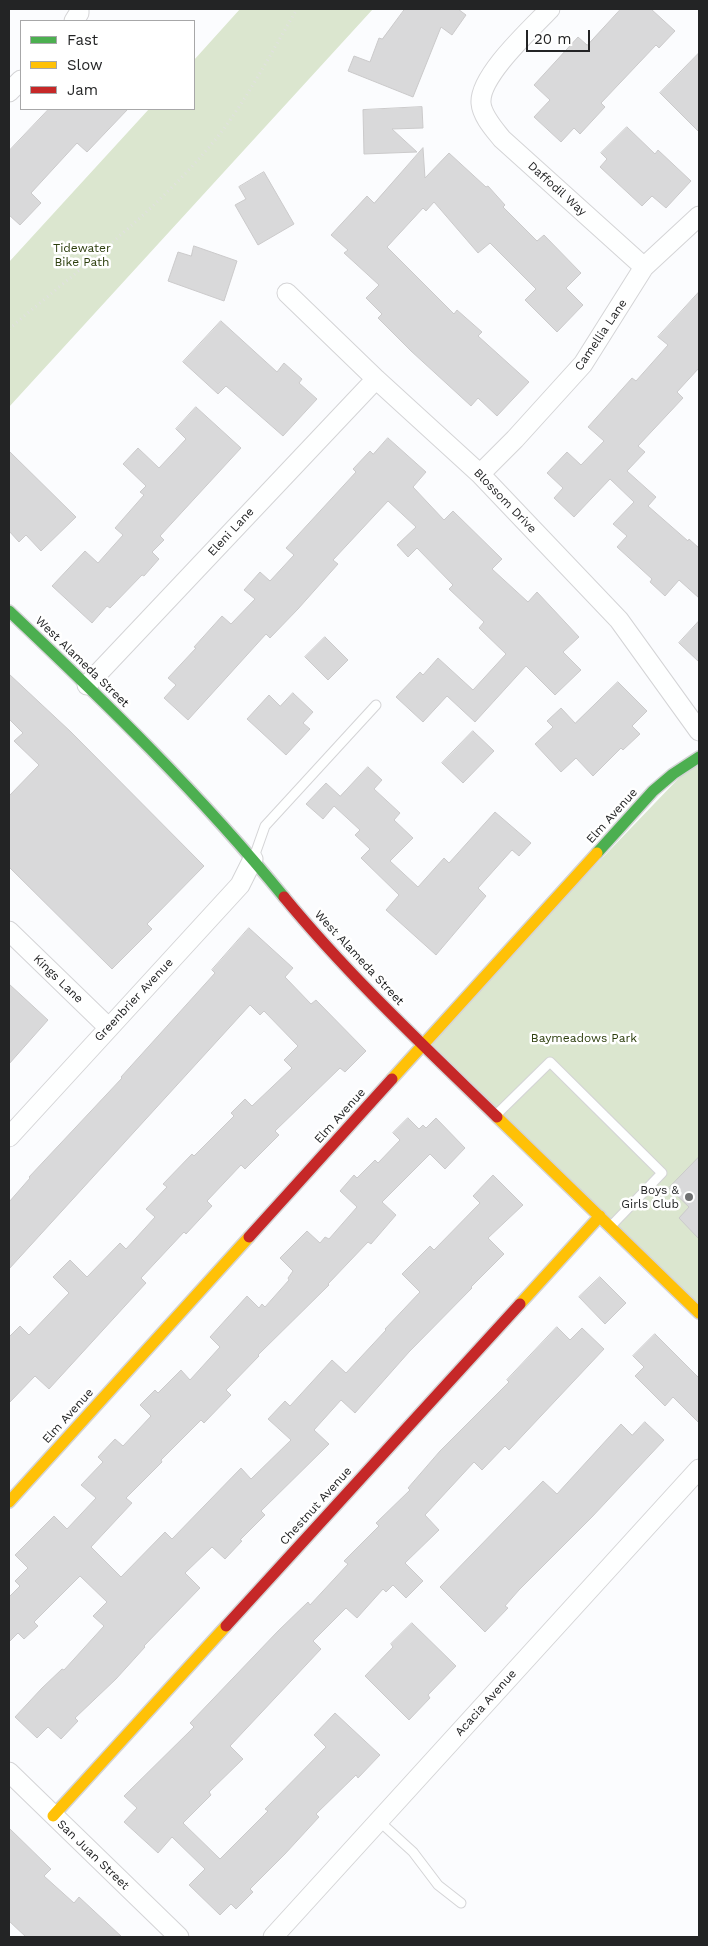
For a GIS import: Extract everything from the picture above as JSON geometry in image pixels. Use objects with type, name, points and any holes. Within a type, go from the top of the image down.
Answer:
[{"type":"street","name":"Daffodil Way","points":[[550,9],[494,70],[482,91],[481,104],[484,115],[502,139],[644,267]]},
{"type":"street","points":[[9,92],[20,81]]},
{"type":"street","name":"Camellia Lane","points":[[480,474],[515,440],[583,364],[644,267],[699,216]]},
{"type":"street","name":"Blossom Drive","points":[[287,293],[376,379],[480,474],[619,620],[699,731]]},
{"type":"street","name":"Eleni Lane","points":[[87,685],[376,379]]},
{"type":"street","name":"West Alameda Street","points":[[9,611],[87,685],[177,776],[253,859],[317,936],[423,1045],[699,1313]]},
{"type":"street","name":"Elm Avenue","points":[[9,1502],[653,790],[699,757]]},
{"type":"street","name":"Greenbrier Avenue","points":[[9,1137],[240,885],[253,859]]},
{"type":"street","name":"Kings Lane","points":[[9,931],[108,1027]]},
{"type":"street","name":"Chestnut Avenue","points":[[53,1816],[600,1216]]},
{"type":"street","name":"Acacia Avenue","points":[[273,1937],[699,1469]]},
{"type":"street","name":"San Juan Street","points":[[9,1772],[178,1937]]},
{"type":"lane","points":[[253,859],[265,826],[376,705]]},
{"type":"lane","points":[[496,1115],[550,1062],[662,1173],[611,1226]]},
{"type":"lane","points":[[378,1821],[413,1852],[438,1885],[461,1903]]},
{"type":"path","points":[[9,329],[142,216],[179,180],[215,140],[239,107],[297,9]]},
{"type":"green space","name":"Tidewater Bike Path","points":[[240,9],[373,9],[9,407],[9,262],[148,110],[195,110],[195,59]]},
{"type":"green space","name":"Baymeadows Park","points":[[699,757],[699,1313],[423,1045]]},
{"type":"building","points":[[405,9],[458,9],[466,15],[452,35],[441,27],[413,97],[348,71],[354,56],[370,62],[379,38],[382,39]]},
{"type":"building","points":[[621,9],[651,9],[675,31],[659,48],[656,45],[601,103],[605,107],[580,134],[574,128],[561,142],[534,117],[550,100],[534,85],[578,37],[587,45]]},
{"type":"building","points":[[699,53],[699,132],[660,93]]},
{"type":"building","points":[[422,107],[423,128],[392,129],[417,152],[364,154],[363,110]]},
{"type":"building","points":[[48,110],[127,110],[87,152],[77,143],[31,193],[41,203],[20,225],[9,215],[9,151]]},
{"type":"building","points":[[627,127],[655,154],[658,150],[691,181],[666,208],[652,196],[642,206],[600,167],[607,159],[601,153]]},
{"type":"building","points":[[423,148],[425,178],[449,153],[486,187],[488,186],[505,205],[503,207],[537,241],[544,235],[581,273],[566,288],[583,305],[557,332],[525,300],[536,289],[490,243],[478,253],[434,202],[426,211],[423,208],[387,247],[454,314],[457,310],[482,332],[478,336],[529,382],[497,416],[478,398],[471,406],[378,318],[382,314],[366,298],[379,285],[344,253],[348,250],[331,235],[367,196],[374,203]]},
{"type":"building","points":[[264,172],[294,224],[258,245],[235,205],[246,199],[239,187]]},
{"type":"building","points":[[194,246],[237,261],[224,301],[168,281],[178,252],[191,256]]},
{"type":"building","points":[[699,292],[699,368],[677,392],[683,398],[638,446],[645,452],[627,471],[656,497],[648,506],[688,541],[689,539],[699,548],[699,598],[679,580],[665,596],[650,582],[652,579],[617,547],[627,536],[613,524],[634,502],[610,479],[574,517],[554,498],[563,488],[547,473],[567,452],[581,465],[604,441],[588,427],[632,378],[636,381],[668,345],[658,337]]},
{"type":"building","points":[[221,321],[277,372],[284,363],[302,379],[299,383],[317,399],[283,436],[226,386],[218,394],[183,362]]},
{"type":"building","points":[[196,407],[241,448],[160,536],[164,540],[152,552],[159,559],[110,608],[107,606],[92,623],[52,586],[85,551],[98,563],[123,535],[115,528],[144,495],[140,492],[146,486],[123,464],[138,448],[159,468],[186,439],[176,429]]},
{"type":"building","points":[[388,438],[426,472],[413,487],[444,520],[453,511],[502,559],[492,569],[528,602],[537,592],[579,637],[563,652],[581,670],[555,695],[526,666],[475,722],[447,696],[423,722],[396,697],[420,672],[423,675],[438,658],[473,690],[506,654],[479,628],[484,622],[449,589],[453,585],[417,548],[408,557],[397,545],[416,527],[388,501],[333,560],[338,564],[298,609],[270,638],[266,634],[188,720],[164,698],[176,685],[168,678],[222,616],[231,624],[255,599],[244,590],[260,572],[270,581],[294,555],[286,548],[356,472],[353,469],[370,451],[373,454]]},
{"type":"building","points":[[9,451],[76,517],[41,551],[26,535],[19,542],[9,531]]},
{"type":"building","points":[[699,621],[699,662],[679,643]]},
{"type":"building","points":[[325,637],[348,660],[328,680],[305,657]]},
{"type":"building","points":[[9,674],[71,732],[204,866],[147,924],[152,929],[112,969],[9,867],[9,796],[39,765],[14,741],[23,733],[9,719]]},
{"type":"building","points":[[618,682],[647,711],[632,726],[640,734],[623,750],[621,748],[593,776],[576,758],[561,772],[535,744],[553,727],[547,721],[561,708],[575,723]]},
{"type":"building","points":[[293,693],[313,712],[303,723],[310,729],[286,755],[247,719],[269,695],[280,706]]},
{"type":"building","points":[[473,731],[494,751],[463,783],[442,763]]},
{"type":"building","points":[[368,767],[382,780],[374,789],[400,813],[394,820],[413,838],[390,861],[418,887],[444,858],[449,863],[495,812],[531,843],[519,856],[512,850],[478,888],[486,896],[436,955],[386,910],[399,895],[361,858],[370,849],[355,835],[360,830],[334,806],[323,819],[306,804],[326,783],[340,796]]},
{"type":"building","points":[[249,928],[293,968],[285,977],[311,1004],[316,1000],[366,1051],[345,1072],[340,1068],[275,1131],[279,1135],[245,1169],[241,1165],[207,1201],[212,1206],[186,1234],[184,1232],[141,1278],[146,1283],[49,1389],[35,1376],[9,1403],[9,1337],[20,1326],[29,1335],[69,1293],[53,1277],[70,1260],[87,1277],[120,1243],[126,1249],[155,1217],[146,1209],[167,1187],[163,1184],[192,1154],[194,1156],[234,1116],[231,1113],[245,1099],[252,1106],[292,1068],[284,1060],[298,1046],[264,1011],[260,1015],[250,1005],[9,1269],[9,1202],[29,1177],[122,1078],[215,973],[212,970]]},
{"type":"building","points":[[9,984],[48,1020],[9,1064]]},
{"type":"building","points":[[408,1118],[419,1129],[423,1125],[426,1128],[436,1118],[465,1148],[445,1169],[430,1154],[382,1202],[396,1215],[371,1244],[368,1242],[329,1285],[258,1355],[226,1390],[231,1395],[204,1423],[201,1420],[126,1498],[132,1503],[91,1547],[121,1577],[165,1532],[172,1539],[241,1468],[251,1479],[291,1440],[268,1419],[285,1401],[290,1406],[332,1360],[346,1373],[386,1330],[420,1292],[402,1274],[430,1246],[434,1250],[480,1203],[473,1196],[493,1175],[523,1205],[488,1238],[504,1254],[409,1352],[355,1413],[341,1400],[314,1430],[329,1444],[261,1511],[265,1515],[240,1540],[242,1541],[225,1559],[212,1547],[185,1573],[200,1588],[144,1646],[116,1679],[75,1718],[78,1721],[61,1739],[48,1727],[37,1738],[15,1717],[42,1688],[62,1669],[64,1670],[104,1626],[93,1616],[107,1602],[80,1576],[34,1622],[38,1626],[24,1639],[18,1633],[9,1642],[9,1597],[20,1586],[15,1581],[28,1568],[15,1555],[54,1516],[67,1529],[96,1498],[81,1485],[103,1462],[98,1457],[115,1439],[123,1446],[151,1416],[140,1405],[155,1390],[158,1393],[181,1370],[190,1380],[220,1347],[210,1337],[247,1296],[259,1308],[262,1304],[265,1307],[289,1280],[288,1278],[293,1271],[280,1258],[307,1231],[320,1243],[325,1237],[329,1239],[357,1207],[340,1191],[354,1175],[357,1178],[375,1160],[378,1163],[400,1140],[393,1133]]},
{"type":"building","name":"Boys & Girls Club","points":[[699,1157],[699,1239],[679,1218],[689,1207],[669,1188]]},
{"type":"building","points":[[600,1277],[626,1303],[605,1324],[579,1297]]},
{"type":"building","points":[[557,1327],[570,1340],[582,1328],[604,1349],[509,1450],[505,1446],[482,1470],[474,1462],[425,1515],[439,1530],[405,1563],[423,1581],[406,1598],[393,1585],[386,1592],[383,1589],[357,1618],[346,1608],[313,1641],[321,1649],[230,1746],[243,1759],[209,1792],[211,1795],[183,1823],[220,1859],[268,1811],[265,1809],[326,1747],[314,1735],[335,1713],[380,1755],[358,1778],[356,1775],[316,1814],[319,1817],[250,1889],[253,1892],[236,1909],[231,1904],[220,1915],[189,1885],[205,1869],[172,1837],[158,1853],[124,1822],[137,1808],[124,1796],[194,1727],[190,1723],[278,1631],[308,1602],[310,1605],[348,1564],[344,1561],[379,1526],[376,1523],[410,1490],[408,1488],[440,1451],[509,1382],[507,1380]]},
{"type":"building","points":[[655,1334],[699,1378],[699,1423],[673,1397],[665,1406],[635,1376],[644,1367],[633,1356]]},
{"type":"building","points":[[645,1422],[664,1440],[592,1517],[519,1590],[505,1606],[508,1608],[485,1632],[440,1587],[543,1481],[557,1494],[621,1424],[632,1435]]},
{"type":"building","points":[[412,1623],[456,1666],[428,1695],[430,1698],[409,1720],[365,1676],[393,1647],[391,1644]]},
{"type":"building","points":[[9,1828],[51,1869],[44,1876],[74,1903],[79,1897],[122,1937],[26,1937],[9,1921]]},
{"type":"traffic: fast","points":[[9,611],[116,714],[185,785],[284,897]]},
{"type":"traffic: fast","points":[[597,853],[653,791],[673,774],[699,757]]},
{"type":"traffic: slow","points":[[392,1079],[597,853]]},
{"type":"traffic: slow","points":[[497,1117],[699,1313]]},
{"type":"traffic: slow","points":[[520,1304],[600,1216]]},
{"type":"traffic: slow","points":[[9,1502],[249,1237]]},
{"type":"traffic: slow","points":[[53,1816],[226,1626]]},
{"type":"traffic: jam","points":[[284,897],[361,983],[497,1117]]},
{"type":"traffic: jam","points":[[249,1237],[392,1079]]},
{"type":"traffic: jam","points":[[226,1626],[520,1304]]},
{"type":"place","name":"Boys & Girls Club","points":[[689,1197]]}]
